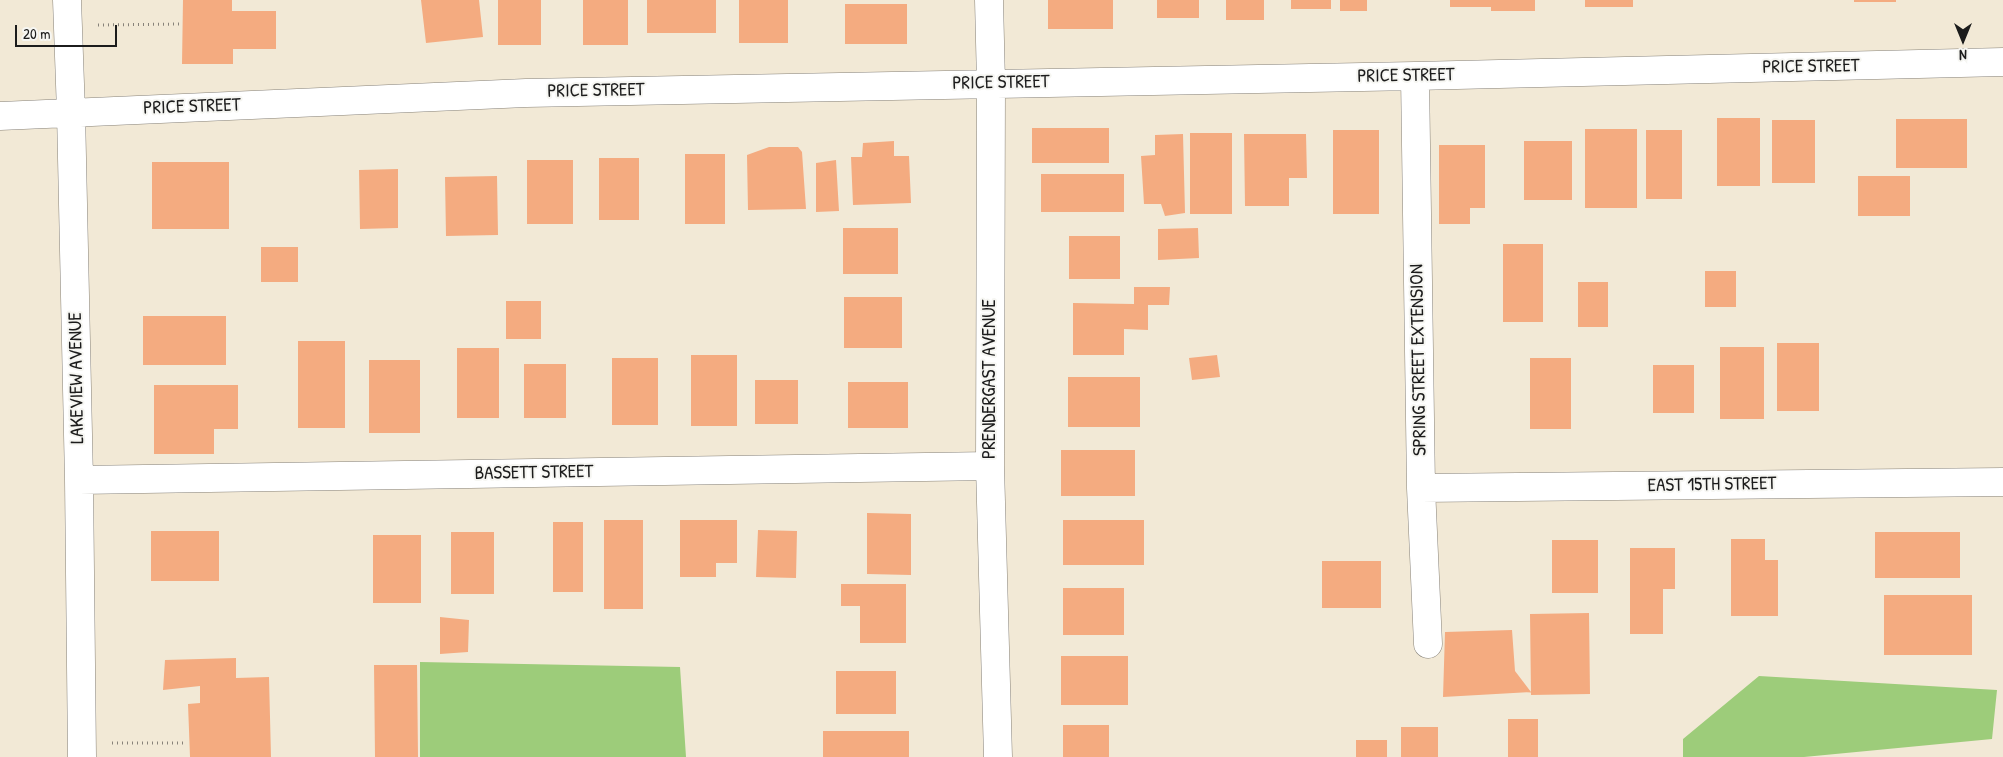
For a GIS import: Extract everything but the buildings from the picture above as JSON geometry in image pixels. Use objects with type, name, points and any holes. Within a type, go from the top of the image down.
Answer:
[{"type":"street","name":"PRENDERGAST AVENUE","points":[[989,0],[991,83],[990,466],[998,757]]},
{"type":"street","name":"LAKEVIEW AVENUE","points":[[67,13],[79,480],[82,750]]},
{"type":"street","name":"PRICE STREET","points":[[0,116],[526,93],[1415,76],[2003,62]]},
{"type":"street","name":"SPRING STREET EXTENSION","points":[[1415,76],[1420,488],[1428,644]]},
{"type":"street","name":"BASSETT STREET","points":[[79,480],[990,466]]},
{"type":"street","name":"EAST 15TH STREET","points":[[1420,488],[2003,482]]},
{"type":"path","points":[[67,13],[183,24]]},
{"type":"path","points":[[82,750],[186,742]]},
{"type":"green space","points":[[420,662],[680,667],[686,757],[420,757]]},
{"type":"green space","points":[[1759,676],[1997,690],[1992,739],[1804,757],[1683,757],[1683,739]]}]
